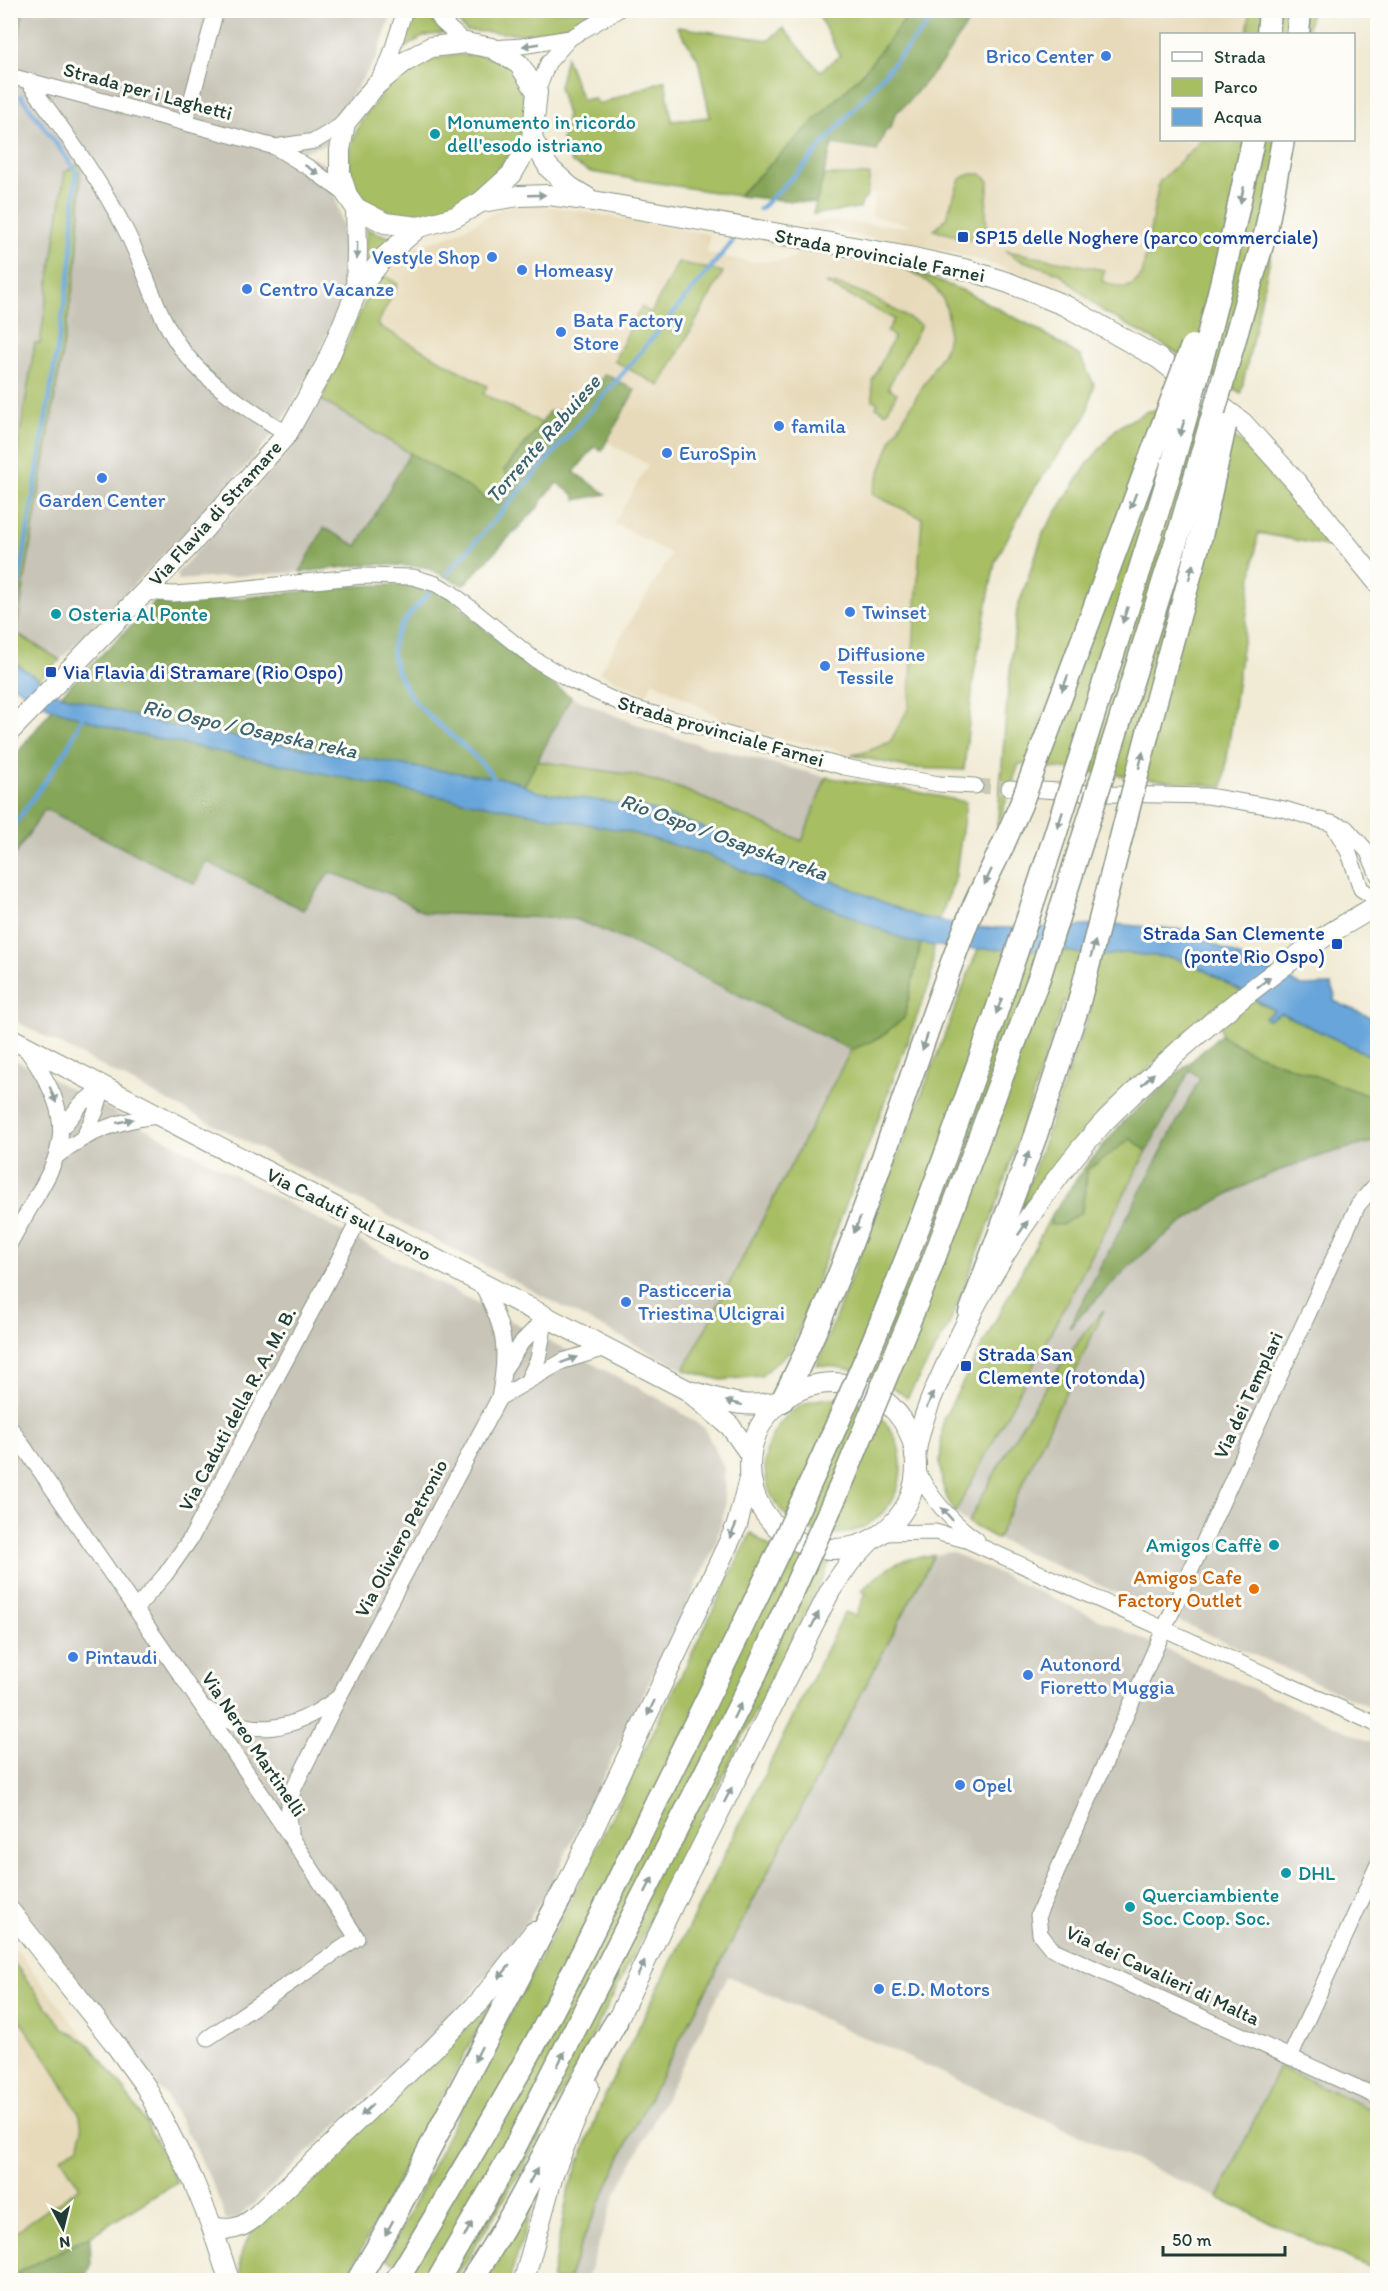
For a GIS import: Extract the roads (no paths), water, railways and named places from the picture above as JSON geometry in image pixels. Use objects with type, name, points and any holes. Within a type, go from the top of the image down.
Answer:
[{"type":"highway","points":[[1268,33],[1270,10]]},
{"type":"highway","points":[[1298,33],[1300,10]]},
{"type":"highway","points":[[401,2274],[486,2133],[564,1988],[804,1498],[894,1289],[949,1148],[1010,976],[1152,530],[1206,346],[1253,141]]},
{"type":"highway","points":[[970,1313],[1036,1135],[1078,1006],[1156,700],[1202,532],[1283,141]]},
{"type":"highway","points":[[438,2280],[512,2153],[756,1673],[845,1476],[923,1288],[1040,975],[1181,526],[1266,231]]},
{"type":"highway","points":[[782,1401],[822,1315],[888,1149],[965,926],[1025,793],[1229,250]]},
{"type":"highway","points":[[358,2280],[402,2202],[564,1891]]},
{"type":"highway","points":[[471,2280],[539,2164],[590,2064],[616,2022]]},
{"type":"main road","name":"Via Flavia di Stramare","points":[[351,201],[385,224],[419,227],[455,217],[481,202],[512,174],[532,139],[537,92],[519,63],[492,48],[466,44],[431,47],[403,63],[376,85],[345,123],[340,150],[340,173],[351,201],[357,248],[356,293]]},
{"type":"main road","name":"Strada provinciale Farnei","points":[[532,139],[549,168],[570,187],[593,201]]},
{"type":"main road","name":"Strada provinciale Farnei","points":[[481,202],[519,196],[549,195],[909,257],[968,270],[1009,283],[1066,306],[1158,358],[1243,423],[1296,482],[1377,583]]},
{"type":"main road","name":"Via Flavia di Stramare","points":[[10,731],[191,544],[287,434],[326,364],[356,293],[384,257],[419,227]]},
{"type":"main road","points":[[524,2280],[554,2171],[616,2022],[830,1591],[850,1562],[890,1526],[906,1505],[914,1483],[919,1433],[926,1410],[970,1313],[1012,1244],[1042,1200],[1102,1124],[1176,1053],[1309,947],[1377,905]]},
{"type":"main road","name":"Via Caduti sul Lavoro","points":[[17,1042],[687,1390],[743,1405],[762,1405],[782,1401]]},
{"type":"main road","points":[[876,1537],[848,1548],[821,1549],[803,1544],[788,1536],[769,1521],[756,1500],[750,1475],[750,1454],[759,1428],[782,1401],[815,1384],[845,1384],[871,1392],[891,1407],[903,1420],[913,1443],[915,1461]]},
{"type":"main road","name":"Via Caduti sul Lavoro","points":[[687,1390],[730,1426],[750,1454]]},
{"type":"main road","points":[[212,2227],[228,2230],[243,2226],[254,2218],[432,2050],[481,2000],[507,1969],[564,1891],[737,1525],[750,1475]]},
{"type":"main road","points":[[10,1911],[112,2040],[146,2087],[193,2180],[212,2227],[229,2280]]},
{"type":"street","points":[[185,123],[216,10]]},
{"type":"street","points":[[376,85],[389,60],[405,10]]},
{"type":"street","points":[[434,10],[442,22],[466,44]]},
{"type":"street","name":"Via Flavia di Stramare","points":[[537,92],[548,63],[570,38],[618,10]]},
{"type":"street","name":"Via Flavia di Stramare","points":[[492,48],[530,45],[570,38]]},
{"type":"street","name":"Strada per i Laghetti","points":[[10,76],[275,147],[311,169],[351,201]]},
{"type":"street","points":[[28,81],[88,165],[115,209],[168,327],[186,355],[216,385],[287,434]]},
{"type":"street","name":"Strada per i Laghetti","points":[[275,147],[315,141],[345,123]]},
{"type":"street","name":"Strada provinciale Farnei","points":[[143,592],[172,594],[213,592],[362,576],[413,577],[436,584],[452,593],[534,659],[570,680],[629,706],[844,767],[939,784],[975,786]]},
{"type":"street","points":[[1010,788],[1108,794],[1208,796],[1273,807],[1346,828],[1368,852],[1377,871],[1357,880]]},
{"type":"street","points":[[1332,823],[1349,853],[1361,889],[1377,900]]},
{"type":"street","points":[[10,1243],[57,1156],[62,1128],[51,1089],[17,1042]]},
{"type":"street","points":[[62,1128],[81,1104],[103,1087]]},
{"type":"street","points":[[84,1137],[103,1087]]},
{"type":"street","points":[[57,1156],[84,1137],[120,1122],[160,1116]]},
{"type":"street","name":"Via dei Templari","points":[[1164,1629],[1358,1205],[1377,1182]]},
{"type":"street","name":"Via Caduti della R. A. M. B.","points":[[136,1608],[165,1575],[192,1538],[359,1220]]},
{"type":"street","name":"Via Oliviero Petronio","points":[[290,1835],[289,1802],[339,1697],[499,1398],[505,1370],[504,1342],[498,1315],[481,1283]]},
{"type":"street","points":[[528,1380],[538,1359],[545,1332],[546,1317]]},
{"type":"street","name":"Via Oliviero Petronio","points":[[505,1370],[522,1342],[546,1317]]},
{"type":"street","points":[[499,1398],[563,1361],[606,1348]]},
{"type":"street","name":"Via Nereo Martinelli","points":[[10,1427],[136,1608],[357,1938],[208,2038]]},
{"type":"street","points":[[915,1461],[924,1486],[949,1517],[992,1551]]},
{"type":"street","points":[[876,1537],[935,1532],[992,1551],[1377,1725]]},
{"type":"street","name":"Via dei Cavalieri di Malta","points":[[1164,1629],[1038,1915],[1040,1934],[1052,1949],[1377,2097]]},
{"type":"street","name":"Via Oliviero Petronio","points":[[201,1705],[222,1719],[244,1727],[270,1728],[300,1722],[320,1712],[339,1697]]},
{"type":"street","points":[[1290,2057],[1377,1864]]},
{"type":"water","name":"Rio Ospo / Osapska reka","points":[[10,660],[61,695],[162,724],[420,768],[512,780],[538,792],[643,807],[716,832],[916,916],[965,926],[988,928],[1114,924],[1184,930],[1302,986],[1331,985],[1335,993],[1334,1001],[1377,1020],[1377,1059],[1281,1013],[1267,1020],[1265,1018],[1274,1010],[1201,968],[1174,958],[1125,953],[1095,957],[1063,950],[978,949],[934,946],[908,941],[705,854],[626,831],[404,790],[125,732],[48,707],[11,684]]},
{"type":"waterway","name":"Torrente Rabuiese","points":[[760,209],[806,164],[940,10]]},
{"type":"waterway","points":[[11,634],[71,263],[76,171],[21,96]]},
{"type":"waterway","name":"Torrente Rabuiese","points":[[447,574],[625,371],[732,242]]},
{"type":"waterway","name":"Torrente Rabuiese","points":[[428,594],[398,630],[393,644],[396,668],[413,699],[432,719],[464,746],[495,781]]},
{"type":"waterway","points":[[10,831],[64,754],[84,714]]},
{"type":"tunnel","points":[[975,786],[1009,788]]},
{"type":"place","name":"Brico Center","points":[[1106,56]]},
{"type":"place","name":"Monumento in ricordo dell'esodo istriano","points":[[435,134]]},
{"type":"place","name":"SP15 delle Noghere (parco commerciale)","points":[[963,237]]},
{"type":"place","name":"Vestyle Shop","points":[[492,257]]},
{"type":"place","name":"Homeasy","points":[[522,270]]},
{"type":"place","name":"Centro Vacanze","points":[[247,289]]},
{"type":"place","name":"Bata Factory Store","points":[[561,332]]},
{"type":"place","name":"famila","points":[[779,426]]},
{"type":"place","name":"EuroSpin","points":[[667,453]]},
{"type":"place","name":"Garden Center","points":[[102,478]]},
{"type":"place","name":"Twinset","points":[[850,612]]},
{"type":"place","name":"Osteria Al Ponte","points":[[56,614]]},
{"type":"place","name":"Diffusione Tessile","points":[[825,666]]},
{"type":"place","name":"Via Flavia di Stramare (Rio Ospo)","points":[[51,672]]},
{"type":"place","name":"Strada San Clemente (ponte Rio Ospo)","points":[[1337,944]]},
{"type":"place","name":"Pasticceria Triestina Ulcigrai","points":[[626,1302]]},
{"type":"place","name":"Strada San Clemente (rotonda)","points":[[966,1366]]},
{"type":"place","name":"Amigos Caffè","points":[[1274,1545]]},
{"type":"place","name":"Amigos Cafe Factory Outlet","points":[[1254,1589]]},
{"type":"place","name":"Pintaudi","points":[[73,1657]]},
{"type":"place","name":"Autonord Fioretto Muggia","points":[[1028,1675]]},
{"type":"place","name":"Opel","points":[[960,1785]]},
{"type":"place","name":"DHL","points":[[1286,1873]]},
{"type":"place","name":"Querciambiente Soc. Coop. Soc.","points":[[1130,1907]]},
{"type":"place","name":"E.D. Motors","points":[[879,1989]]}]
